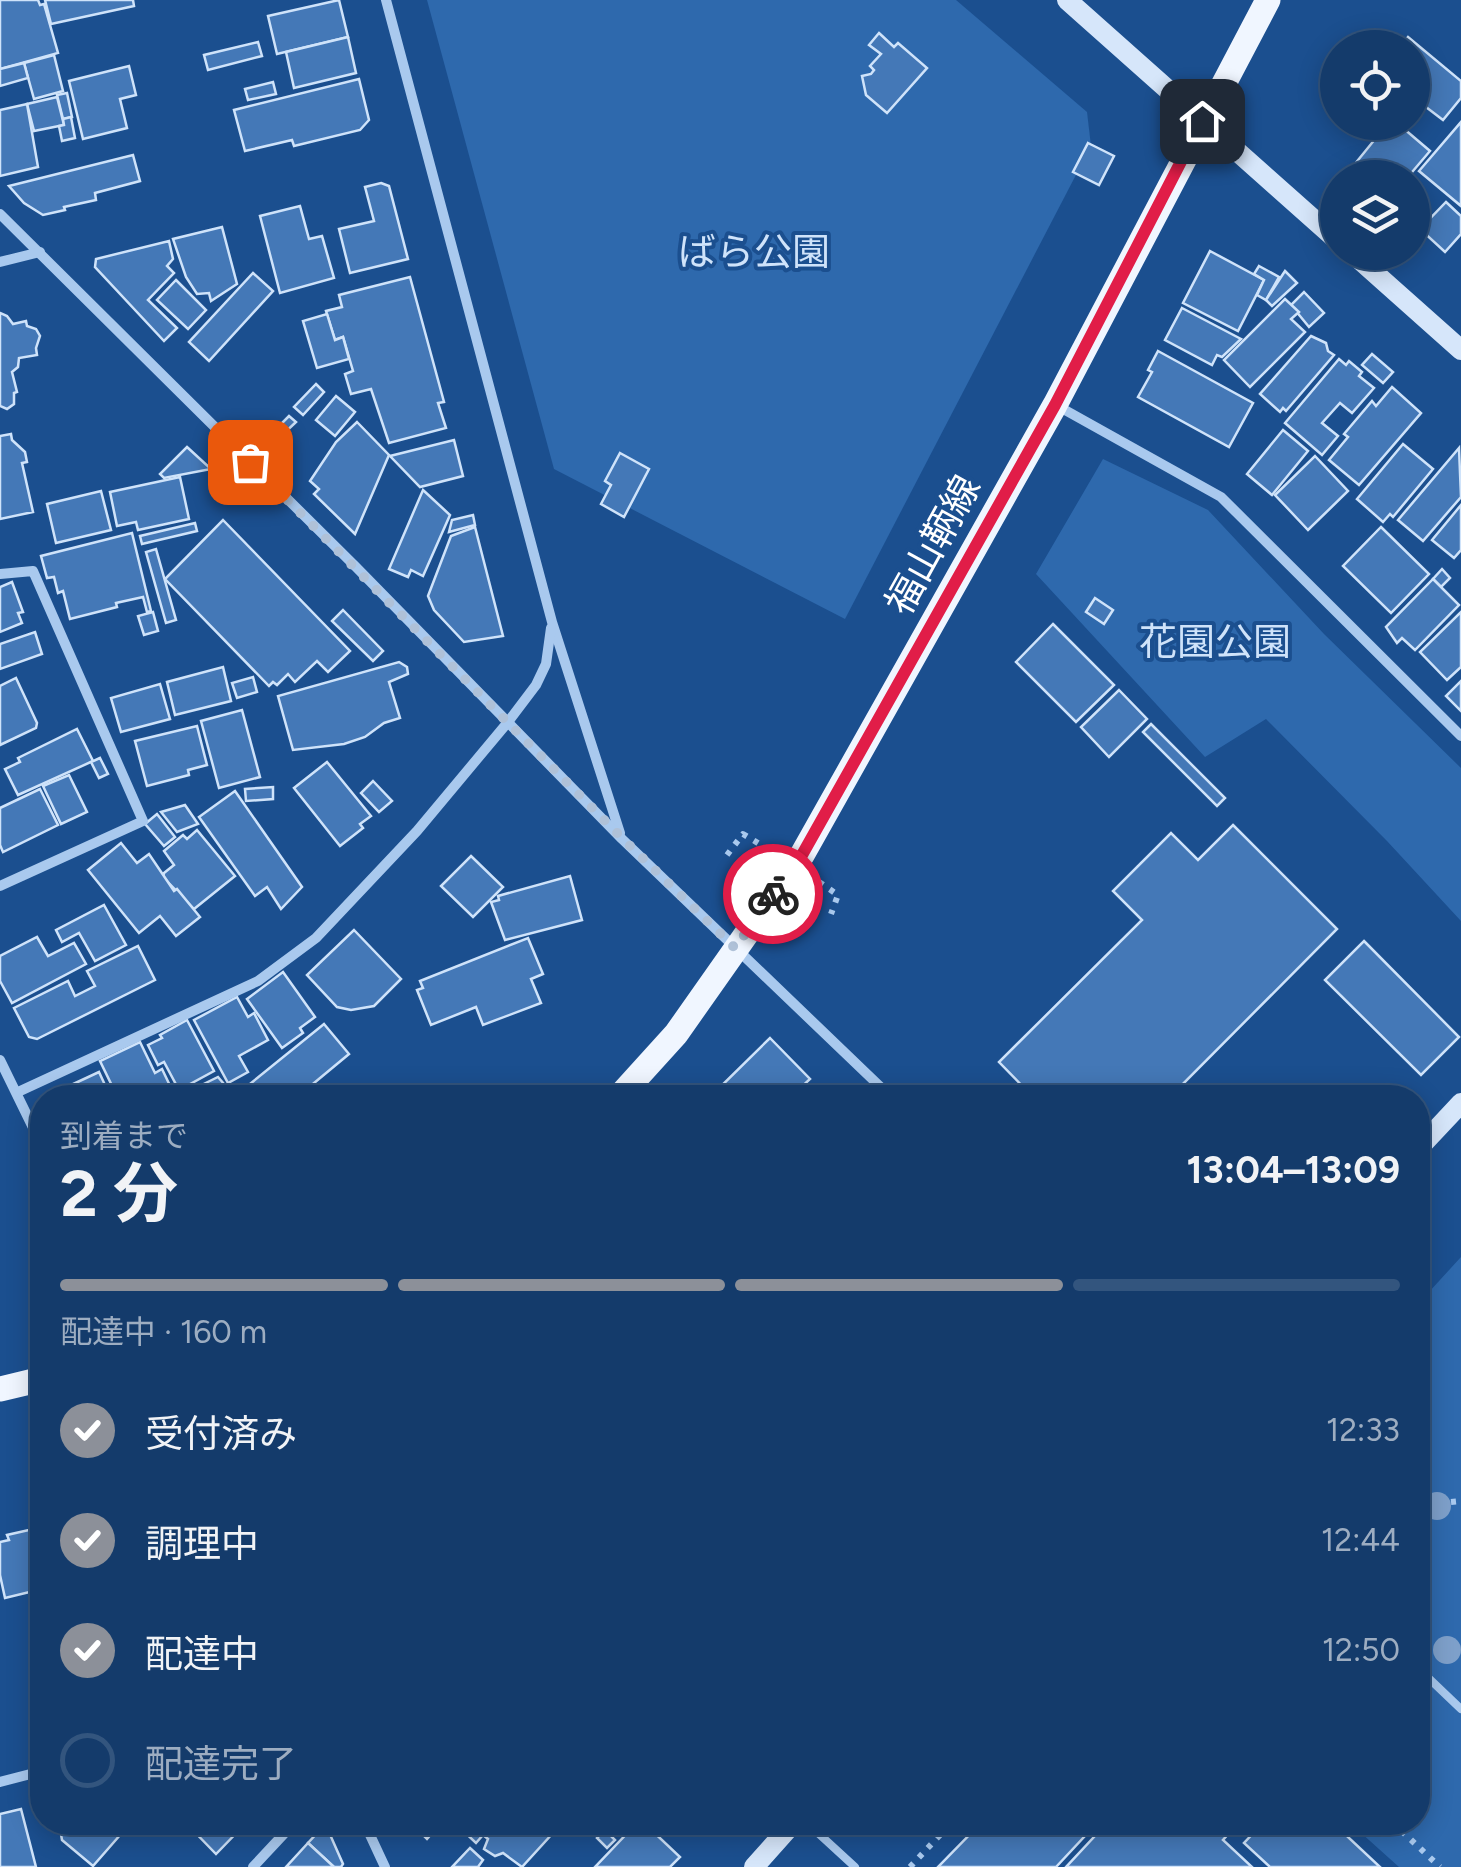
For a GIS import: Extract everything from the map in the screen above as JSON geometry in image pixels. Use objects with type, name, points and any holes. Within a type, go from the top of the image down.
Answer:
[{"type":"main road","name":"福山鞆線","points":[[630,1085],[676,1034],[802,855],[1055,405],[1268,0]]},
{"type":"main road","points":[[0,1390],[30,1382]]},
{"type":"street","points":[[386,0],[552,622],[622,838]]},
{"type":"street","points":[[1067,0],[1320,225]]},
{"type":"street","points":[[0,214],[622,838],[878,1085]]},
{"type":"street","points":[[0,262],[40,252]]},
{"type":"street","points":[[1371,270],[1461,350]]},
{"type":"street","points":[[1055,405],[1221,497],[1461,736]]},
{"type":"street","points":[[0,574],[33,570],[142,821],[0,886]]},
{"type":"street","points":[[33,1085],[258,981],[316,938],[417,831],[536,685],[546,664],[552,622]]},
{"type":"street","points":[[0,1060],[30,1119]]},
{"type":"street","points":[[18,1092],[30,1086]]},
{"type":"street","points":[[1430,1136],[1461,1103]]},
{"type":"street","points":[[0,1782],[30,1774]]},
{"type":"street","points":[[254,1867],[283,1835]]},
{"type":"street","points":[[370,1835],[386,1867]]},
{"type":"street","points":[[754,1867],[782,1835]]},
{"type":"lane","points":[[1430,1679],[1461,1709]]},
{"type":"lane","points":[[820,1835],[855,1867]]},
{"type":"path","points":[[727,855],[744,834]]},
{"type":"path","points":[[831,914],[838,895]]},
{"type":"path","points":[[1451,1502],[1461,1501]]},
{"type":"path","points":[[910,1867],[940,1835]]},
{"type":"path","points":[[1406,1835],[1440,1867]]},
{"type":"green space","name":"ばら公園","points":[[427,0],[956,0],[1087,112],[1091,146],[845,619],[554,469]]},
{"type":"green space","name":"花園公園","points":[[1103,459],[1208,510],[1324,634],[1461,768],[1461,921],[1266,719],[1205,757],[1036,574]]},
{"type":"green space","points":[[1461,1257],[1461,1867],[1399,1867],[1363,1835],[1430,1835],[1430,1291]]},
{"type":"building","points":[[0,0],[38,0],[40,5],[44,4],[58,53],[0,69]]},
{"type":"building","points":[[45,0],[133,0],[134,6],[51,24]]},
{"type":"building","points":[[339,0],[348,37],[277,54],[268,16]]},
{"type":"building","points":[[879,33],[894,47],[898,43],[927,68],[887,113],[866,95],[862,76],[871,74],[874,70],[870,66],[881,54],[869,45]]},
{"type":"building","points":[[348,37],[356,73],[294,88],[286,52]]},
{"type":"building","points":[[258,42],[262,56],[208,70],[204,55]]},
{"type":"building","points":[[54,55],[63,91],[34,99],[24,63]]},
{"type":"building","points":[[1430,55],[1461,81],[1461,98],[1443,120],[1430,110]]},
{"type":"building","points":[[24,63],[28,78],[0,86],[0,69]]},
{"type":"building","points":[[129,66],[136,95],[120,99],[127,128],[83,139],[69,81]]},
{"type":"building","points":[[359,79],[369,120],[360,130],[294,146],[292,140],[245,151],[234,110]]},
{"type":"building","points":[[273,82],[276,94],[248,100],[245,89]]},
{"type":"building","points":[[67,93],[72,117],[63,119],[57,95]]},
{"type":"building","points":[[57,97],[64,125],[34,131],[27,104]]},
{"type":"building","points":[[27,104],[38,167],[0,176],[0,110]]},
{"type":"building","points":[[71,117],[75,138],[62,141],[59,126],[64,125],[63,119]]},
{"type":"building","points":[[1461,122],[1461,206],[1430,180],[1428,160]]},
{"type":"building","points":[[1374,140],[1417,140],[1430,151],[1422,160],[1358,160]]},
{"type":"building","points":[[1088,143],[1114,156],[1099,185],[1073,172]]},
{"type":"building","points":[[133,155],[140,181],[95,193],[96,200],[64,207],[65,210],[43,215],[24,203],[9,186]]},
{"type":"building","points":[[381,183],[389,186],[408,259],[350,273],[339,229],[374,221],[365,187]]},
{"type":"building","points":[[1446,202],[1461,216],[1461,234],[1445,252],[1430,238],[1430,219]]},
{"type":"building","points":[[300,206],[309,239],[322,236],[334,278],[280,293],[260,216]]},
{"type":"building","points":[[222,227],[237,284],[211,301],[209,293],[197,294],[186,277],[173,239]]},
{"type":"building","points":[[169,241],[173,259],[167,266],[174,273],[148,300],[177,328],[164,341],[95,267],[96,259]]},
{"type":"building","points":[[1210,251],[1264,280],[1238,331],[1183,303]]},
{"type":"building","points":[[1259,266],[1279,277],[1266,300],[1257,295],[1264,280],[1254,274]]},
{"type":"building","points":[[1285,271],[1297,283],[1272,306],[1266,300]]},
{"type":"building","points":[[253,273],[273,291],[209,361],[189,342]]},
{"type":"building","points":[[410,277],[444,402],[438,403],[446,428],[389,443],[371,389],[351,394],[345,374],[353,371],[343,337],[335,340],[326,311],[342,307],[339,295]]},
{"type":"building","points":[[176,280],[206,310],[188,329],[157,300]]},
{"type":"building","points":[[1304,292],[1324,313],[1309,327],[1291,305]]},
{"type":"building","points":[[1285,299],[1299,312],[1291,319],[1305,332],[1250,387],[1224,360]]},
{"type":"building","points":[[1182,308],[1241,339],[1222,357],[1217,355],[1212,365],[1165,340]]},
{"type":"building","points":[[0,313],[13,324],[26,321],[40,336],[37,355],[19,358],[18,367],[12,372],[17,392],[14,404],[7,409],[0,406]]},
{"type":"building","points":[[327,314],[335,340],[343,337],[349,359],[317,368],[303,321]]},
{"type":"building","points":[[1311,336],[1326,343],[1334,355],[1286,411],[1283,408],[1280,412],[1260,394]]},
{"type":"building","points":[[1158,351],[1253,403],[1229,447],[1138,397]]},
{"type":"building","points":[[1372,354],[1393,372],[1383,383],[1362,365]]},
{"type":"building","points":[[1339,359],[1346,365],[1349,361],[1374,388],[1352,413],[1340,403],[1322,423],[1338,436],[1322,455],[1285,423]]},
{"type":"building","points":[[316,384],[324,392],[303,415],[294,407]]},
{"type":"building","points":[[1392,387],[1421,413],[1359,485],[1329,460],[1348,437],[1344,434],[1372,401],[1376,406]]},
{"type":"building","points":[[336,396],[355,412],[335,436],[316,420]]},
{"type":"building","points":[[289,416],[296,422],[275,442],[269,436]]},
{"type":"building","points":[[357,422],[389,455],[355,534],[314,494],[319,489],[310,481],[336,442]]},
{"type":"building","points":[[1283,430],[1308,451],[1272,495],[1247,474]]},
{"type":"building","points":[[11,434],[25,452],[27,462],[22,463],[33,512],[0,519],[0,436]]},
{"type":"building","points":[[454,440],[463,476],[420,487],[390,456]]},
{"type":"building","points":[[1403,444],[1433,469],[1393,517],[1390,514],[1383,522],[1357,499]]},
{"type":"building","points":[[187,447],[211,469],[164,478],[160,474]]},
{"type":"building","points":[[1459,448],[1461,497],[1423,541],[1398,520]]},
{"type":"building","points":[[620,453],[649,469],[624,517],[601,504],[611,485],[605,481]]},
{"type":"building","points":[[1315,456],[1348,491],[1308,530],[1275,495]]},
{"type":"building","points":[[180,477],[189,519],[138,530],[136,522],[117,526],[110,492]]},
{"type":"building","points":[[423,490],[450,515],[423,576],[411,570],[408,577],[389,569]]},
{"type":"building","points":[[101,491],[111,530],[56,543],[47,504]]},
{"type":"building","points":[[1461,505],[1461,550],[1454,558],[1432,540]]},
{"type":"building","points":[[473,515],[475,525],[449,532],[452,520]]},
{"type":"building","points":[[223,520],[350,651],[328,672],[317,661],[295,682],[288,674],[277,685],[273,682],[269,686],[165,579]]},
{"type":"building","points":[[195,523],[197,531],[142,544],[140,536]]},
{"type":"building","points":[[475,527],[503,636],[464,642],[434,610],[428,596],[451,536]]},
{"type":"building","points":[[1381,527],[1429,574],[1391,613],[1343,566]]},
{"type":"building","points":[[132,533],[151,611],[147,612],[143,597],[70,619],[63,591],[58,593],[54,577],[47,578],[41,556]]},
{"type":"building","points":[[156,549],[176,620],[166,623],[146,552]]},
{"type":"building","points":[[1442,569],[1450,578],[1441,587],[1433,579]]},
{"type":"building","points":[[1433,579],[1459,605],[1415,650],[1402,638],[1397,643],[1386,627]]},
{"type":"building","points":[[12,582],[23,612],[18,613],[22,623],[0,632],[0,587]]},
{"type":"building","points":[[1095,598],[1113,610],[1104,624],[1086,612]]},
{"type":"building","points":[[343,610],[383,651],[373,661],[332,621]]},
{"type":"building","points":[[153,612],[158,631],[144,635],[138,616]]},
{"type":"building","points":[[1461,612],[1461,667],[1447,680],[1420,652]]},
{"type":"building","points":[[1053,624],[1114,685],[1076,722],[1016,662]]},
{"type":"building","points":[[35,632],[42,654],[0,669],[0,644]]},
{"type":"building","points":[[399,662],[407,667],[408,674],[389,682],[400,718],[344,744],[293,750],[278,696]]},
{"type":"building","points":[[223,667],[231,701],[175,715],[167,682]]},
{"type":"building","points":[[253,677],[257,692],[237,698],[232,683]]},
{"type":"building","points":[[16,678],[36,728],[0,745],[0,686]]},
{"type":"building","points":[[1461,681],[1461,711],[1446,696]]},
{"type":"building","points":[[160,684],[170,719],[121,732],[111,698]]},
{"type":"building","points":[[1119,690],[1147,719],[1109,757],[1081,727]]},
{"type":"building","points":[[242,710],[260,777],[219,788],[201,721]]},
{"type":"building","points":[[1151,724],[1225,798],[1217,806],[1143,732]]},
{"type":"building","points":[[197,726],[207,765],[188,770],[189,775],[147,786],[135,741]]},
{"type":"building","points":[[77,729],[93,761],[18,795],[5,769],[20,762],[18,758]]},
{"type":"building","points":[[100,758],[108,774],[99,778],[91,762]]},
{"type":"building","points":[[327,762],[371,816],[360,824],[363,828],[340,846],[294,788]]},
{"type":"building","points":[[69,775],[87,812],[61,824],[43,786]]},
{"type":"building","points":[[373,781],[392,801],[379,812],[361,793]]},
{"type":"building","points":[[273,787],[273,799],[246,801],[245,789]]},
{"type":"building","points":[[40,789],[58,825],[3,852],[0,808]]},
{"type":"building","points":[[235,791],[302,887],[281,909],[267,887],[255,896],[199,817]]},
{"type":"building","points":[[185,805],[198,824],[177,832],[161,812]]},
{"type":"building","points":[[157,814],[175,837],[164,846],[145,824]]},
{"type":"building","points":[[1233,825],[1337,929],[1182,1085],[1021,1085],[999,1062],[1142,920],[1113,891],[1171,833],[1198,860]]},
{"type":"building","points":[[197,830],[235,876],[194,909],[163,877],[174,865],[164,851],[183,835],[187,839]]},
{"type":"building","points":[[121,843],[137,863],[149,854],[174,891],[177,889],[200,917],[176,936],[160,916],[139,933],[88,870]]},
{"type":"building","points":[[471,856],[503,887],[473,917],[441,886]]},
{"type":"building","points":[[570,876],[582,920],[505,940],[491,902],[499,900],[498,896]]},
{"type":"building","points":[[104,905],[126,945],[95,961],[79,933],[62,942],[56,930]]},
{"type":"building","points":[[354,930],[401,979],[374,1006],[351,1010],[337,1007],[307,975]]},
{"type":"building","points":[[37,937],[48,956],[74,943],[86,964],[12,1003],[0,981],[0,956]]},
{"type":"building","points":[[528,938],[543,974],[531,979],[541,1003],[483,1025],[476,1007],[431,1025],[417,990],[423,988],[420,981]]},
{"type":"building","points":[[1364,941],[1459,1037],[1421,1075],[1325,980]]},
{"type":"building","points":[[138,946],[155,980],[37,1039],[29,1037],[14,1008],[68,981],[75,996],[95,986],[87,971]]},
{"type":"building","points":[[283,972],[315,1017],[300,1028],[303,1033],[282,1048],[247,999]]},
{"type":"building","points":[[237,997],[248,1017],[254,1013],[268,1040],[239,1056],[248,1072],[228,1083],[194,1020]]},
{"type":"building","points":[[187,1020],[214,1071],[188,1085],[176,1085],[164,1062],[158,1065],[148,1045],[162,1038],[160,1035]]},
{"type":"building","points":[[324,1024],[349,1054],[312,1085],[249,1085]]},
{"type":"building","points":[[770,1038],[810,1079],[804,1085],[722,1085]]},
{"type":"building","points":[[140,1042],[155,1073],[162,1069],[170,1085],[112,1085],[100,1061]]},
{"type":"building","points":[[99,1072],[105,1085],[71,1085]]},
{"type":"building","points":[[218,1077],[225,1085],[202,1085]]},
{"type":"building","points":[[30,1530],[30,1592],[5,1598],[0,1542],[9,1540],[7,1535]]},
{"type":"building","points":[[21,1809],[36,1867],[0,1867],[0,1814]]},
{"type":"building","points":[[61,1835],[120,1835],[93,1866],[62,1840]]},
{"type":"building","points":[[198,1835],[234,1835],[216,1854]]},
{"type":"building","points":[[315,1835],[330,1835],[343,1864],[334,1867],[308,1843]]},
{"type":"building","points":[[483,1835],[551,1835],[522,1867],[503,1853],[495,1856],[484,1849],[488,1839]]},
{"type":"building","points":[[610,1835],[615,1840],[607,1848],[597,1838]]},
{"type":"building","points":[[626,1835],[657,1835],[680,1857],[670,1867],[595,1867]]},
{"type":"building","points":[[969,1835],[1086,1835],[1056,1867],[938,1867]]},
{"type":"building","points":[[1096,1835],[1227,1835],[1223,1840],[1252,1867],[1066,1867]]},
{"type":"building","points":[[1252,1835],[1346,1835],[1380,1867],[1270,1867],[1244,1843]]},
{"type":"building","points":[[308,1843],[334,1867],[286,1867]]},
{"type":"building","points":[[470,1848],[483,1860],[478,1867],[452,1867]]},
{"type":"way so far","points":[[250,462],[735,948],[773,894]]},
{"type":"route","points":[[773,894],[802,855],[1055,405],[1202,121]]}]
